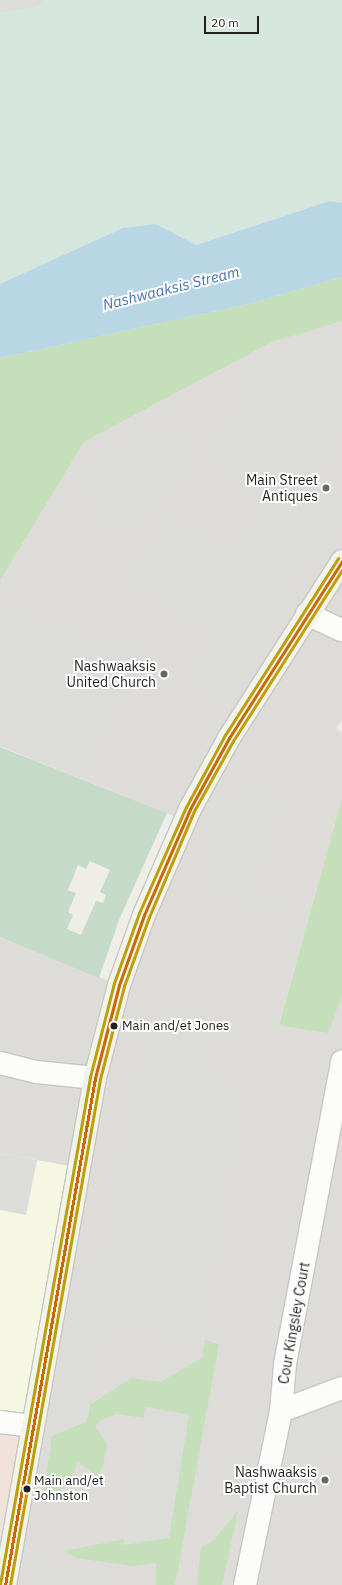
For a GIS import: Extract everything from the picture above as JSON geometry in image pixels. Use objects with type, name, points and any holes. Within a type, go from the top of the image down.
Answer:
[{"type":"main road","points":[[5,1585],[32,1426],[95,1078],[119,985],[144,915],[184,820],[229,738],[342,561]]},
{"type":"street","points":[[307,614],[342,630]]},
{"type":"street","name":"Cour Kingsley Court","points":[[245,1585],[281,1411],[284,1364],[342,1060]]},
{"type":"street","points":[[0,1063],[37,1072],[95,1078]]},
{"type":"street","points":[[281,1411],[342,1388]]},
{"type":"street","points":[[0,1422],[32,1426]]},
{"type":"shaded area","points":[[0,0],[44,0],[38,6],[6,14],[0,13]]},
{"type":"shaded area","points":[[44,0],[342,0],[342,203],[330,201],[196,245],[156,224],[0,284],[0,13],[38,6]]},
{"type":"shaded area","points":[[342,312],[342,721],[336,728],[342,733],[342,798],[279,1024],[328,1032],[342,997],[342,1585],[5,1585],[37,1160],[0,1153],[0,937],[119,985],[184,820],[0,746],[0,581],[84,442],[272,342]]},
{"type":"shaded area","points":[[342,340],[342,431],[322,462],[276,436],[237,402],[249,367],[271,350]]},
{"type":"shaded area","points":[[238,418],[297,457],[288,479],[295,487],[342,506],[342,524],[325,550],[314,543],[281,597],[288,603],[225,700],[190,681],[198,667],[202,669],[223,636],[136,581],[124,570],[153,546],[172,522],[224,553],[225,551],[239,558],[254,528],[252,527],[273,490],[212,454]]},
{"type":"shaded area","points":[[173,429],[196,444],[183,469],[139,522],[122,525],[102,517],[90,496],[90,471],[108,453]]},
{"type":"shaded area","points":[[3,604],[68,644],[78,633],[99,649],[108,634],[145,656],[74,776],[0,746],[0,609]]},
{"type":"shaded area","points":[[0,747],[167,813],[119,920],[99,978],[0,937]],"holes":[[[90,861],[110,870],[100,892],[106,895],[103,903],[96,901],[81,935],[67,929],[73,915],[68,912],[76,893],[68,890],[78,865],[86,869]]]},
{"type":"shaded area","points":[[245,786],[282,799],[261,859],[255,857],[243,890],[283,904],[280,916],[203,888],[216,838],[206,826],[219,799],[233,806]]},
{"type":"shaded area","points":[[167,1031],[205,1045],[206,1042],[210,1043],[200,1067],[203,1077],[244,1093],[242,1106],[238,1105],[234,1124],[200,1339],[104,1322],[87,1421],[52,1436],[82,1269],[103,1271],[141,1071],[160,1033]]},
{"type":"shaded area","points":[[0,1153],[80,1168],[32,1426],[0,1422]]},
{"type":"shaded area","points":[[0,1153],[37,1160],[26,1215],[0,1210]]},
{"type":"shaded area","points":[[342,1388],[342,1443],[319,1450],[265,1486],[281,1411]]},
{"type":"shaded area","points":[[145,1407],[189,1415],[169,1538],[123,1545],[138,1471],[142,1471],[147,1419],[144,1418]]},
{"type":"shaded area","points":[[0,1422],[32,1426],[0,1585]]},
{"type":"shaded area","points":[[32,1559],[46,1564],[90,1569],[102,1581],[101,1585],[29,1585]]},
{"type":"green space","points":[[342,277],[342,321],[272,342],[84,442],[0,581],[0,358],[248,304]]},
{"type":"green space","points":[[342,798],[342,997],[328,1033],[279,1025]]},
{"type":"green space","points":[[205,1340],[219,1344],[175,1585],[156,1585],[156,1563],[133,1566],[76,1558],[64,1551],[124,1539],[123,1545],[189,1415],[146,1407],[144,1418],[116,1414],[102,1420],[95,1426],[107,1444],[103,1466],[97,1476],[78,1462],[69,1484],[42,1503],[52,1436],[87,1421],[90,1405],[131,1378],[160,1382],[202,1358]]},
{"type":"green space","points":[[238,1511],[222,1585],[197,1585],[201,1548],[214,1540]]},
{"type":"water","name":"Nashwaaksis Stream","points":[[330,201],[342,203],[342,277],[248,304],[0,358],[0,284],[123,228],[156,224],[196,245]]},
{"type":"transit line","points":[[0,1584],[90,1077],[114,983],[139,913],[186,807],[225,735],[338,558]]},
{"type":"transit line","points":[[5,1585],[95,1078],[119,985],[144,915],[190,809],[229,738],[342,561]]},
{"type":"transit line","points":[[10,1585],[100,1079],[124,986],[149,917],[194,811],[233,741],[342,570]]},
{"type":"place","name":"Main Street Antiques","points":[[326,488]]},
{"type":"place","name":"Nashwaaksis United Church","points":[[164,674]]},
{"type":"place","name":"Main and/et Jones","points":[[114,1026]]},
{"type":"place","name":"Nashwaaksis Baptist Church","points":[[325,1480]]},
{"type":"place","name":"Main and/et Johnston","points":[[27,1489]]}]
